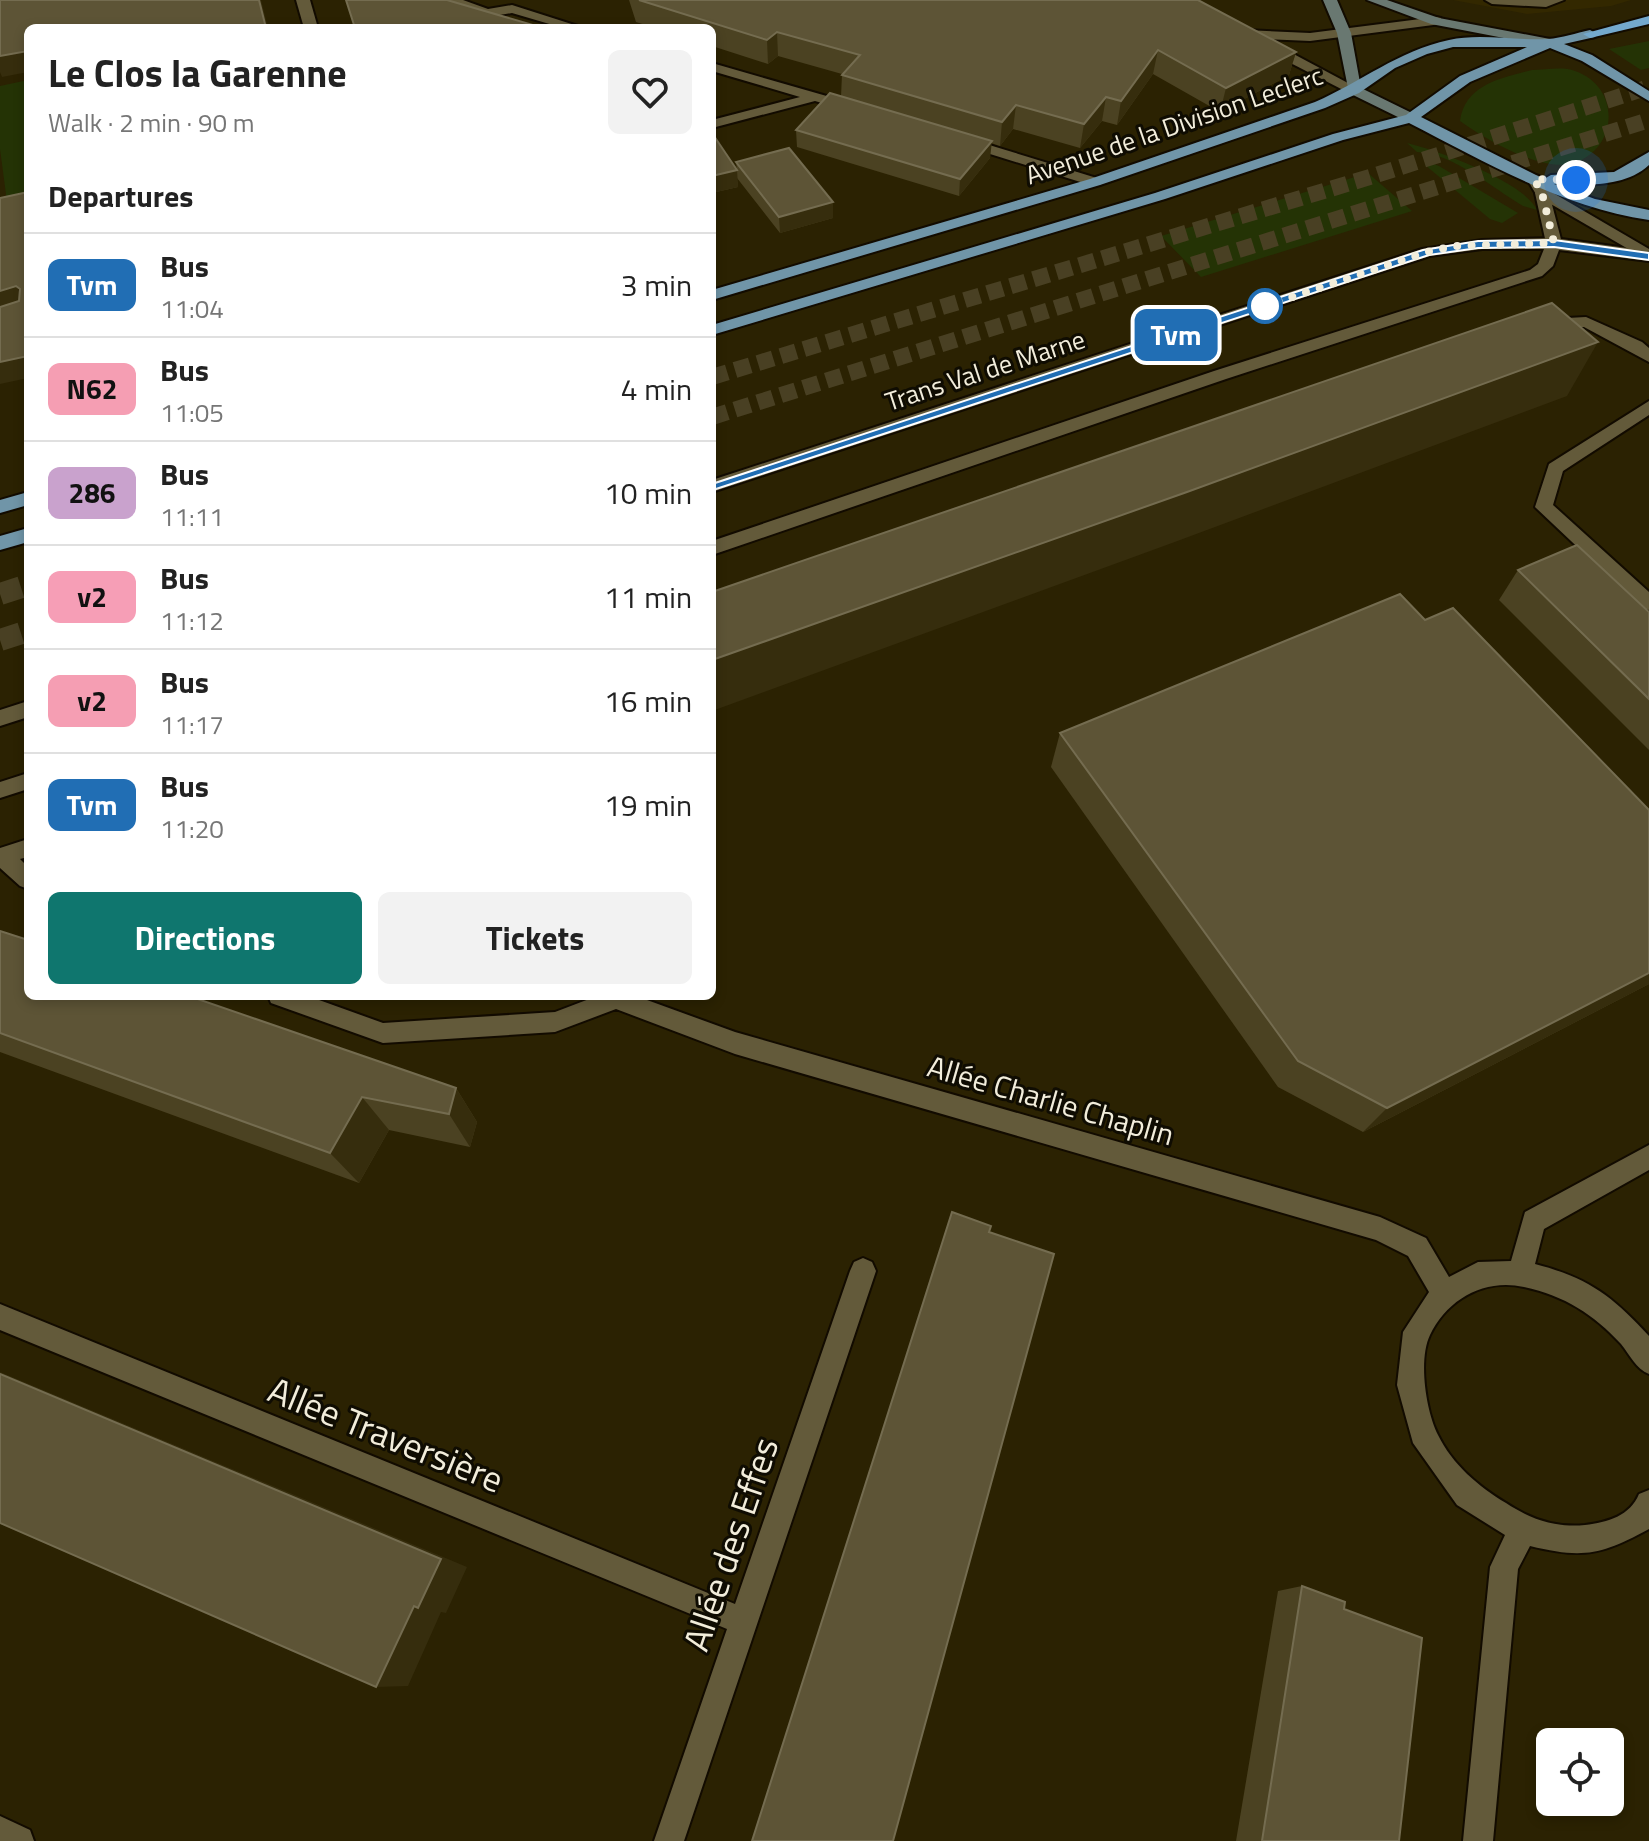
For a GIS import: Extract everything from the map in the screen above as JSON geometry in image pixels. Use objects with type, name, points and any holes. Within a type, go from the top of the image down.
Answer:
[{"type":"highway","name":"Avenue de la Division Leclerc","points":[[1590,34],[1649,20]]},
{"type":"main road","points":[[1330,0],[1344,33],[1354,90],[1538,186],[1610,209],[1649,215]]},
{"type":"main road","points":[[1374,0],[1436,21],[1550,43],[1587,58],[1649,97]]},
{"type":"main road","name":"Avenue de la Division Leclerc","points":[[716,294],[1095,182],[1354,90],[1390,65],[1422,51],[1453,43],[1550,43],[1590,34]]},
{"type":"main road","points":[[1411,118],[1465,79],[1550,43]]},
{"type":"main road","name":"Avenue de la Division Leclerc","points":[[716,329],[1160,196],[1338,137],[1411,118]]},
{"type":"main road","points":[[1538,186],[1619,176],[1634,169],[1649,156]]},
{"type":"main road","points":[[0,507],[24,499]]},
{"type":"main road","points":[[0,543],[24,536]]},
{"type":"street","points":[[303,0],[310,24]]},
{"type":"street","points":[[450,0],[487,13],[532,0]]},
{"type":"street","points":[[1492,0],[1546,3],[1557,0]]},
{"type":"street","points":[[512,7],[565,24]]},
{"type":"street","points":[[1354,90],[1239,31],[1310,37],[1436,21]]},
{"type":"street","points":[[716,68],[875,115]]},
{"type":"street","points":[[716,123],[817,97]]},
{"type":"street","points":[[949,137],[1095,182]]},
{"type":"street","points":[[716,547],[1220,375],[1536,273],[1545,266],[1554,243],[1538,186]]},
{"type":"street","points":[[1538,186],[1649,256]]},
{"type":"street","name":"Trans Val de Marne","points":[[716,485],[1427,252],[1478,244],[1554,243],[1649,256]]},
{"type":"street","points":[[1532,328],[1586,322],[1636,346],[1649,357]]},
{"type":"street","points":[[1649,407],[1555,468],[1544,507],[1649,603]]},
{"type":"street","points":[[0,718],[24,710]]},
{"type":"street","points":[[0,790],[24,782]]},
{"type":"street","points":[[1,856],[24,849]]},
{"type":"street","points":[[1,856],[24,876]]},
{"type":"street","name":"Allée Charlie Chaplin","points":[[290,1000],[383,1033],[555,1022],[607,1000]]},
{"type":"street","name":"Allée Charlie Chaplin","points":[[617,1000],[735,1043],[1380,1229],[1417,1247],[1444,1293]]},
{"type":"street","points":[[1520,1273],[1534,1221],[1649,1157]]},
{"type":"street","name":"Allée des Effes","points":[[669,1841],[863,1271]]},
{"type":"street","points":[[1647,1515],[1609,1536],[1568,1541],[1523,1530],[1467,1495],[1427,1443],[1410,1385],[1416,1332],[1444,1293],[1478,1275],[1520,1273],[1565,1285],[1607,1310],[1642,1348],[1649,1361]]},
{"type":"street","name":"Allée Traversière","points":[[0,1317],[744,1622]]},
{"type":"street","points":[[1478,1841],[1504,1567],[1523,1530]]},
{"type":"street","points":[[0,1831],[19,1841]]},
{"type":"shaded area","points":[[1453,0],[1631,0],[1611,6],[1527,14]]},
{"type":"green space","points":[[1649,41],[1649,68],[1641,70],[1609,49]]},
{"type":"green space","points":[[1560,68],[1575,71],[1601,90],[1609,117],[1600,145],[1589,155],[1574,163],[1561,165],[1530,159],[1484,137],[1460,121],[1463,109],[1477,91],[1496,80],[1532,70]]},
{"type":"green space","points":[[24,81],[24,215],[9,217],[0,149],[0,86]]},
{"type":"green space","points":[[1407,143],[1459,160],[1498,178],[1529,199],[1537,210],[1523,206],[1458,165],[1417,152]]},
{"type":"green space","points":[[1429,162],[1518,213],[1502,223],[1490,219],[1425,165]]},
{"type":"green space","points":[[1368,173],[1412,211],[1201,277],[1161,236]]},
{"type":"building","points":[[0,0],[259,0],[265,24],[24,24],[24,52],[0,56]]},
{"type":"building","points":[[346,0],[447,0],[529,24],[354,24]]},
{"type":"building","points":[[639,0],[1198,0],[1296,52],[1226,88],[1158,50],[1121,101],[1106,97],[1084,124],[1016,105],[1002,122],[842,75],[860,55],[777,32],[767,40]]},
{"type":"building","points":[[830,93],[992,141],[960,179],[796,130]]},
{"type":"building","points":[[716,139],[737,170],[716,175]]},
{"type":"building","points":[[789,148],[833,202],[779,217],[736,162]]},
{"type":"building","points":[[24,193],[24,357],[0,362],[0,307],[19,301],[20,289],[16,286],[0,291],[0,198]]},
{"type":"building","points":[[1552,303],[1598,342],[716,659],[716,591]]},
{"type":"building","points":[[1577,545],[1649,612],[1649,699],[1518,570]]},
{"type":"building","points":[[1400,594],[1425,620],[1453,608],[1649,810],[1649,973],[1387,1108],[1298,1061],[1060,733]]},
{"type":"building","points":[[0,931],[24,939],[24,1000],[201,1000],[456,1088],[449,1114],[362,1097],[330,1153],[0,1033]]},
{"type":"building","points":[[952,1212],[991,1226],[989,1232],[1054,1254],[893,1841],[752,1841]]},
{"type":"building","points":[[0,1374],[441,1559],[418,1608],[414,1606],[376,1687],[0,1523]]},
{"type":"building","points":[[1302,1586],[1345,1602],[1344,1609],[1422,1638],[1399,1841],[1262,1841]]},
{"type":"tunnel","points":[[716,376],[1373,176],[1649,87]]},
{"type":"tunnel","points":[[716,416],[1649,120]]},
{"type":"tunnel","points":[[0,594],[24,586]]},
{"type":"tunnel","points":[[0,640],[24,632]]},
{"type":"bus line","name":"Tvm","points":[[716,485],[1427,252],[1478,244],[1554,243],[1649,256]]},
{"type":"route","points":[[1265,306],[1427,252],[1478,244],[1554,243],[1545,216],[1542,193],[1534,179],[1576,180]]}]
